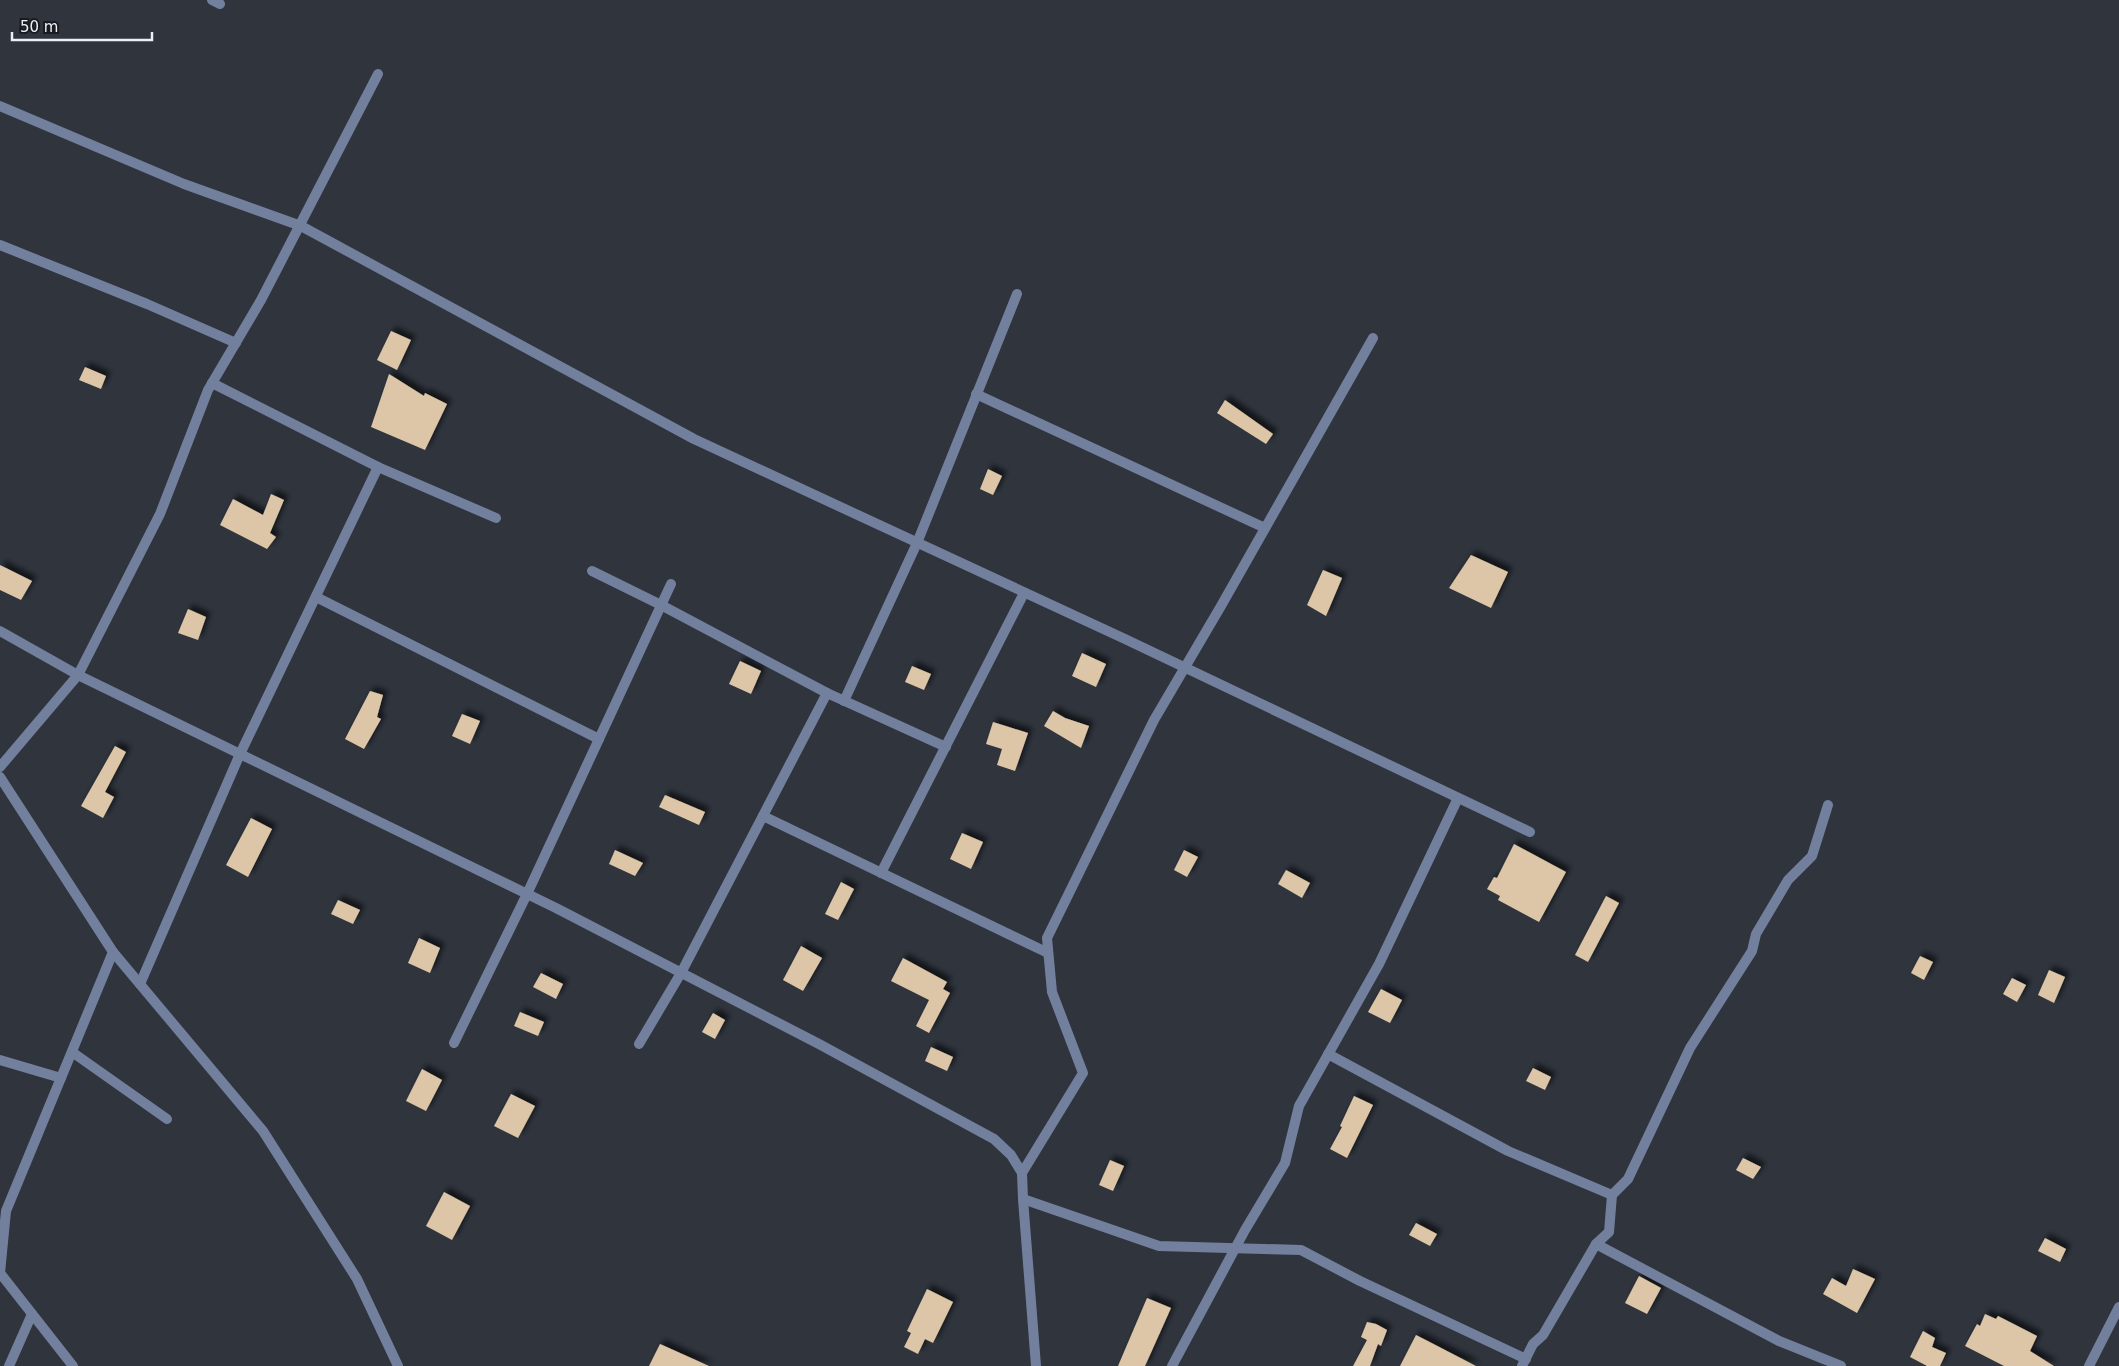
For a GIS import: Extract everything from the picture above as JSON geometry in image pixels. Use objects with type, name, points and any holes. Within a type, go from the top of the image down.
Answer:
[{"type":"street","points":[[0,767],[78,675],[160,514],[212,383],[300,226],[378,74]]},
{"type":"street","points":[[1,108],[184,184],[300,226],[694,439],[1185,668],[1530,832]]},
{"type":"street","points":[[0,245],[147,304],[236,343]]},
{"type":"street","points":[[844,701],[917,543],[1017,294]]},
{"type":"street","points":[[1022,1173],[1083,1073],[1052,992],[1047,938],[1154,720],[1373,338]]},
{"type":"street","points":[[212,383],[378,467],[496,518]]},
{"type":"street","points":[[976,394],[1265,528]]},
{"type":"street","points":[[140,984],[240,754],[378,467]]},
{"type":"street","points":[[592,571],[661,605],[827,693],[946,747]]},
{"type":"street","points":[[454,1043],[527,894],[671,584]]},
{"type":"street","points":[[882,873],[1024,593]]},
{"type":"street","points":[[316,598],[599,739]]},
{"type":"street","points":[[0,632],[78,675],[527,894],[819,1044],[994,1139],[1011,1155],[1022,1173],[1036,1366]]},
{"type":"street","points":[[639,1044],[681,973],[827,693]]},
{"type":"street","points":[[0,777],[113,952],[263,1131],[357,1279],[398,1366]]},
{"type":"street","points":[[1172,1366],[1235,1249],[1285,1163],[1299,1106],[1379,964],[1458,798]]},
{"type":"street","points":[[1023,1199],[1159,1246],[1301,1250],[1524,1363],[1532,1344],[1543,1335],[1596,1244],[1609,1232],[1612,1195],[1628,1179],[1690,1048],[1752,951],[1756,934],[1783,888],[1788,880],[1812,856],[1828,805]]},
{"type":"street","points":[[763,816],[1048,954]]},
{"type":"street","points":[[73,1366],[0,1273],[6,1212],[113,952]]},
{"type":"street","points":[[72,1052],[167,1118]]},
{"type":"street","points":[[1328,1054],[1508,1151],[1612,1195]]},
{"type":"street","points":[[0,1060],[61,1078]]},
{"type":"street","points":[[1596,1244],[1779,1341],[1842,1366]]},
{"type":"street","points":[[2089,1366],[2119,1307]]},
{"type":"street","points":[[9,1366],[32,1314]]},
{"type":"building","points":[[391,331],[411,340],[397,370],[377,360]]},
{"type":"building","points":[[85,367],[106,376],[101,389],[79,380]]},
{"type":"building","points":[[389,374],[424,396],[425,393],[447,404],[425,450],[371,427]]},
{"type":"building","points":[[1225,400],[1273,434],[1266,444],[1217,413]]},
{"type":"building","points":[[988,469],[1002,476],[993,495],[980,489]]},
{"type":"building","points":[[271,494],[284,500],[270,533],[276,537],[267,549],[220,525],[233,499],[263,515]]},
{"type":"building","points":[[1471,555],[1508,572],[1491,608],[1449,588]]},
{"type":"building","points":[[0,565],[32,581],[21,600],[0,590]]},
{"type":"building","points":[[1323,570],[1342,578],[1326,616],[1307,605]]},
{"type":"building","points":[[188,609],[206,617],[198,640],[178,633]]},
{"type":"building","points":[[1082,653],[1106,664],[1096,687],[1072,676]]},
{"type":"building","points":[[740,661],[761,671],[751,694],[729,684]]},
{"type":"building","points":[[912,666],[931,674],[924,690],[905,682]]},
{"type":"building","points":[[370,691],[383,695],[377,717],[381,719],[364,749],[345,739]]},
{"type":"building","points":[[1053,711],[1065,718],[1089,726],[1081,748],[1044,726]]},
{"type":"building","points":[[462,714],[480,721],[470,744],[452,736]]},
{"type":"building","points":[[993,722],[1028,733],[1015,771],[997,765],[1002,749],[986,744]]},
{"type":"building","points":[[115,746],[126,752],[105,792],[114,797],[103,818],[81,806]]},
{"type":"building","points":[[665,795],[705,812],[699,825],[659,807]]},
{"type":"building","points":[[251,818],[272,829],[248,877],[226,865]]},
{"type":"building","points":[[962,833],[983,842],[971,869],[950,859]]},
{"type":"building","points":[[1514,844],[1566,872],[1539,922],[1498,900],[1500,896],[1487,889],[1494,877],[1497,878]]},
{"type":"building","points":[[615,850],[643,863],[635,876],[609,864]]},
{"type":"building","points":[[1184,850],[1198,857],[1187,877],[1174,870]]},
{"type":"building","points":[[1286,870],[1310,883],[1302,898],[1278,884]]},
{"type":"building","points":[[841,882],[854,889],[838,920],[825,914]]},
{"type":"building","points":[[1606,896],[1619,903],[1588,962],[1575,955]]},
{"type":"building","points":[[338,900],[360,910],[353,924],[331,914]]},
{"type":"building","points":[[419,938],[440,948],[430,973],[408,963]]},
{"type":"building","points":[[801,946],[822,958],[803,991],[783,980]]},
{"type":"building","points":[[1920,956],[1933,962],[1924,980],[1911,973]]},
{"type":"building","points":[[903,958],[947,982],[943,989],[950,993],[929,1033],[916,1026],[929,1000],[891,981]]},
{"type":"building","points":[[2049,970],[2065,977],[2054,1003],[2038,995]]},
{"type":"building","points":[[541,973],[563,984],[556,999],[533,987]]},
{"type":"building","points":[[2012,978],[2026,985],[2017,1002],[2003,994]]},
{"type":"building","points":[[1381,989],[1402,1000],[1390,1023],[1368,1012]]},
{"type":"building","points":[[520,1012],[544,1022],[538,1036],[514,1026]]},
{"type":"building","points":[[713,1013],[725,1020],[715,1039],[702,1032]]},
{"type":"building","points":[[931,1047],[953,1057],[947,1071],[925,1061]]},
{"type":"building","points":[[1533,1068],[1551,1077],[1545,1090],[1526,1081]]},
{"type":"building","points":[[422,1069],[442,1080],[426,1111],[406,1101]]},
{"type":"building","points":[[511,1094],[535,1106],[518,1138],[494,1126]]},
{"type":"building","points":[[1354,1096],[1373,1105],[1347,1158],[1330,1149],[1342,1127],[1340,1126]]},
{"type":"building","points":[[1743,1158],[1761,1167],[1753,1179],[1736,1170]]},
{"type":"building","points":[[1110,1160],[1124,1166],[1113,1191],[1099,1185]]},
{"type":"building","points":[[444,1192],[470,1206],[452,1240],[426,1226]]},
{"type":"building","points":[[1416,1223],[1437,1234],[1430,1246],[1409,1235]]},
{"type":"building","points":[[2045,1238],[2066,1249],[2060,1262],[2038,1251]]},
{"type":"building","points":[[1853,1269],[1875,1279],[1857,1313],[1823,1294],[1832,1278],[1846,1286]]},
{"type":"building","points":[[1639,1276],[1661,1288],[1647,1314],[1625,1303]]},
{"type":"building","points":[[927,1289],[953,1302],[933,1343],[925,1339],[918,1354],[904,1347],[911,1333],[907,1331]]},
{"type":"building","points":[[1147,1298],[1171,1308],[1145,1366],[1118,1366]]},
{"type":"building","points":[[1985,1314],[1996,1319],[1998,1316],[2037,1336],[2030,1351],[2054,1366],[2004,1366],[1965,1346],[1977,1324],[1980,1326]]},
{"type":"building","points":[[1367,1322],[1387,1330],[1381,1346],[1378,1344],[1370,1366],[1353,1366],[1367,1340],[1361,1337]]},
{"type":"building","points":[[1923,1331],[1935,1338],[1932,1347],[1946,1353],[1940,1366],[1927,1366],[1910,1357]]},
{"type":"building","points":[[1416,1335],[1476,1366],[1400,1366]]},
{"type":"building","points":[[660,1344],[709,1366],[649,1366]]}]
